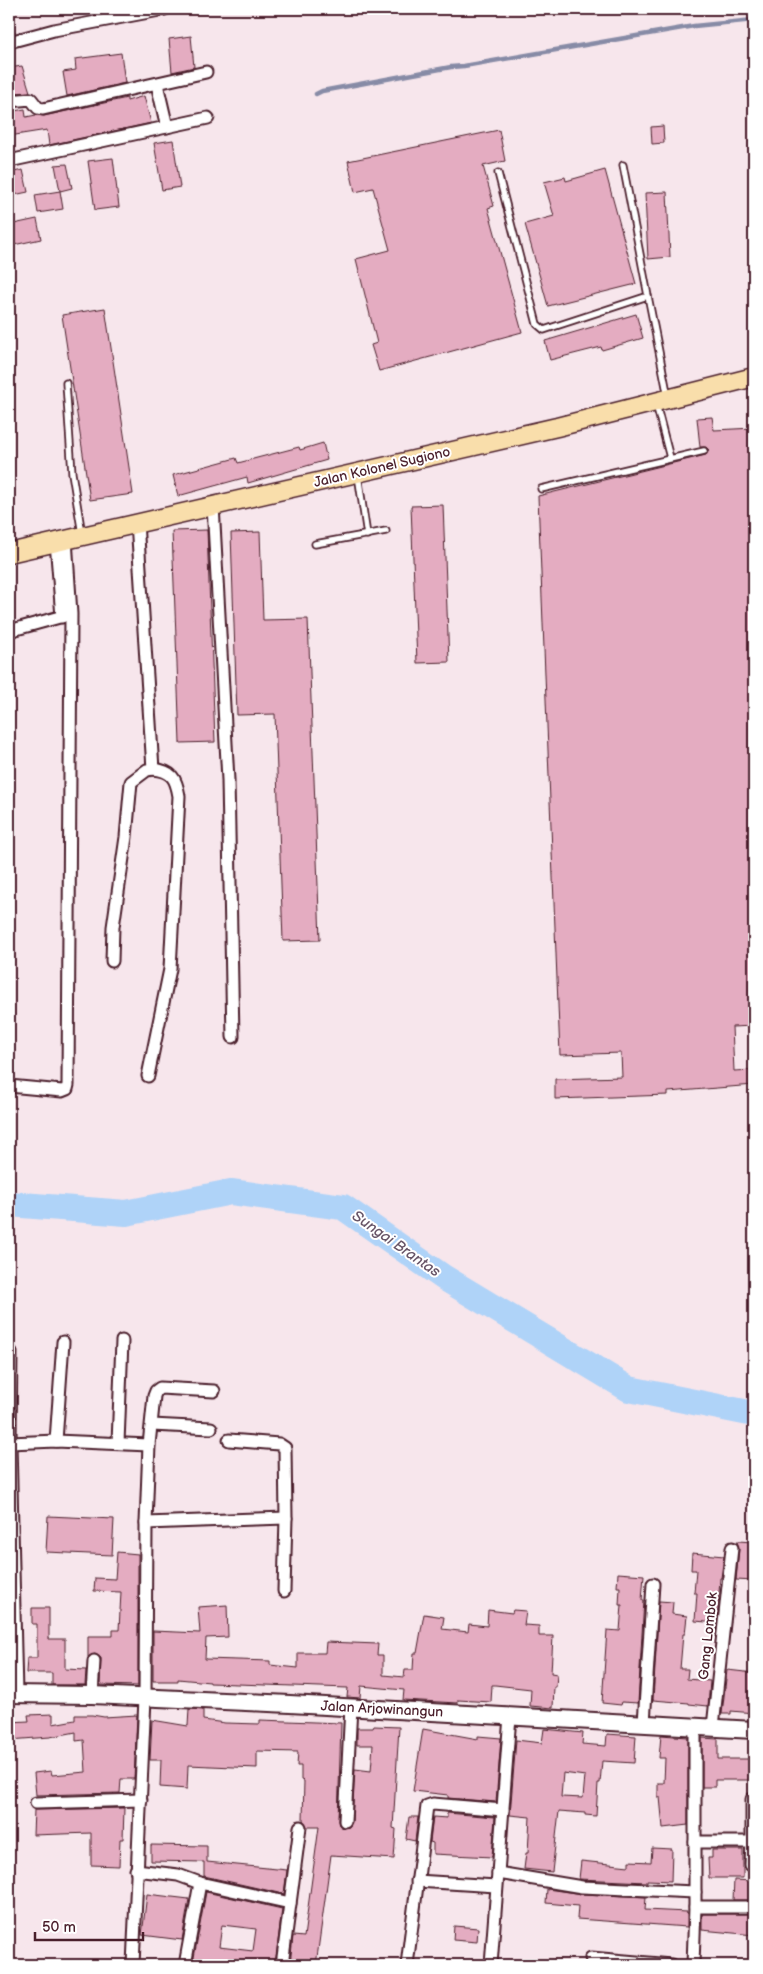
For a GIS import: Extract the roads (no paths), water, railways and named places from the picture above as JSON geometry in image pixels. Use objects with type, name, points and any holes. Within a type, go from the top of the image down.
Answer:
[{"type":"main road","name":"Jalan Kolonel Sugiono","points":[[9,552],[357,473],[754,377]]},
{"type":"main road","name":"Jalan Arjowinangun","points":[[12,1694],[92,1695],[351,1707],[754,1730]]},
{"type":"street","points":[[9,42],[132,12],[165,9]]},
{"type":"street","points":[[9,101],[31,99],[38,108],[43,109],[206,72]]},
{"type":"street","points":[[157,84],[167,127]]},
{"type":"street","points":[[9,161],[208,118]]},
{"type":"street","points":[[213,505],[228,780],[233,1036]]},
{"type":"street","points":[[137,522],[154,770]]},
{"type":"street","points":[[9,1086],[62,1091],[67,1089],[68,1085],[68,539]]},
{"type":"street","points":[[9,631],[67,616]]},
{"type":"street","points":[[112,961],[113,927],[126,836],[131,782],[147,770],[163,770],[171,775],[177,783],[178,796],[170,969],[148,1076]]},
{"type":"street","points":[[118,1442],[122,1341]]},
{"type":"street","points":[[56,1441],[63,1342]]},
{"type":"street","points":[[11,1352],[12,1694]]},
{"type":"street","points":[[133,1965],[145,1698],[146,1523],[149,1444],[154,1396],[160,1388],[214,1391]]},
{"type":"street","points":[[152,1425],[211,1428]]},
{"type":"street","points":[[229,1440],[284,1446],[286,1518],[284,1591]]},
{"type":"street","points":[[10,1443],[56,1441],[149,1444]]},
{"type":"street","points":[[146,1523],[286,1518]]},
{"type":"street","name":"Gang Lombok","points":[[713,1727],[732,1548]]},
{"type":"street","points":[[644,1723],[653,1584]]},
{"type":"street","points":[[92,1695],[94,1661]]},
{"type":"street","points":[[345,1821],[351,1707]]},
{"type":"street","points":[[491,1965],[510,1716]]},
{"type":"street","points":[[693,1965],[696,1907],[695,1726]]},
{"type":"street","points":[[751,1865],[752,1799]]},
{"type":"street","points":[[36,1803],[141,1800]]},
{"type":"street","points":[[407,1965],[428,1805],[503,1810]]},
{"type":"street","points":[[282,1965],[300,1827]]},
{"type":"street","points":[[695,1842],[752,1842]]},
{"type":"street","points":[[136,1870],[178,1875],[200,1883],[290,1903]]},
{"type":"street","points":[[498,1872],[582,1887],[695,1892]]},
{"type":"street","points":[[417,1881],[496,1886]]},
{"type":"street","points":[[185,1965],[200,1883]]},
{"type":"street","points":[[696,1907],[754,1907]]},
{"type":"street","points":[[591,1958],[671,1965]]},
{"type":"lane","points":[[623,165],[648,296],[670,458]]},
{"type":"lane","points":[[498,173],[537,324],[544,330],[648,296]]},
{"type":"lane","points":[[66,383],[72,473],[68,539]]},
{"type":"lane","points":[[541,489],[704,451]]},
{"type":"lane","points":[[357,473],[367,535]]},
{"type":"lane","points":[[314,544],[386,532]]},
{"type":"waterway","points":[[316,94],[322,91],[451,67],[694,26],[754,20]]},
{"type":"waterway","name":"Sungai Brantas","points":[[9,1204],[126,1213],[231,1192],[343,1207],[443,1277],[629,1389],[754,1414]]}]
